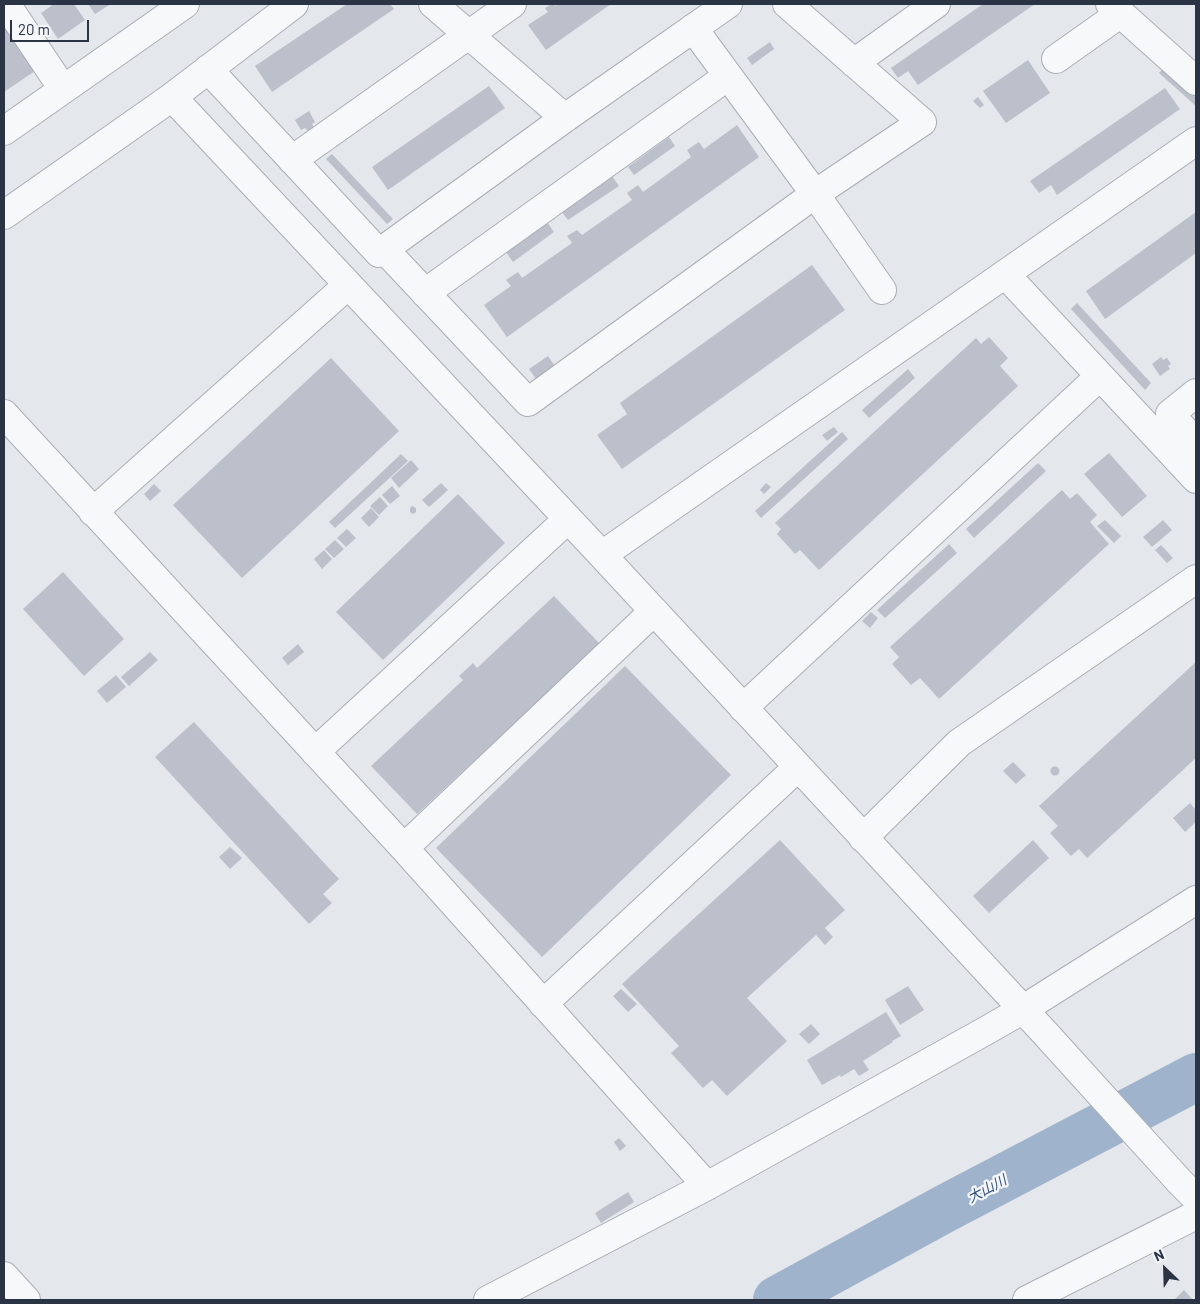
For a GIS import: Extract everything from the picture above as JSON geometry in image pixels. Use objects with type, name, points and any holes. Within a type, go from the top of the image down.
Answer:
[{"type":"street","points":[[6,4],[63,89]]},
{"type":"street","points":[[4,131],[185,4]]},
{"type":"street","points":[[4,215],[172,96],[294,4]]},
{"type":"street","points":[[433,4],[565,118]]},
{"type":"street","points":[[292,160],[512,4]]},
{"type":"street","points":[[208,69],[379,253],[565,118],[728,4]]},
{"type":"street","points":[[384,249],[528,402],[815,194],[922,122],[787,4]]},
{"type":"street","points":[[854,63],[936,4]]},
{"type":"street","points":[[1056,60],[1116,8],[1196,81]]},
{"type":"street","points":[[693,28],[815,194],[882,290]]},
{"type":"street","points":[[425,293],[728,76]]},
{"type":"street","points":[[172,96],[602,555],[1188,1190]]},
{"type":"street","points":[[602,555],[1196,141]]},
{"type":"street","points":[[1005,274],[1196,480]]},
{"type":"street","points":[[94,512],[348,285]]},
{"type":"street","points":[[743,708],[1100,376]]},
{"type":"street","points":[[1196,393],[1170,414],[1196,443]]},
{"type":"street","points":[[4,414],[404,848],[707,1186]]},
{"type":"street","points":[[315,752],[568,519]]},
{"type":"street","points":[[863,838],[959,743],[1196,580]]},
{"type":"street","points":[[404,848],[654,612]]},
{"type":"street","points":[[543,1004],[798,767]]},
{"type":"street","points":[[488,1300],[707,1186],[1022,1010],[1196,900]]},
{"type":"street","points":[[1027,1300],[1196,1214]]},
{"type":"street","points":[[4,1276],[26,1300]]},
{"type":"building","points":[[54,4],[74,4],[85,20],[58,39],[41,13]]},
{"type":"building","points":[[88,4],[111,4],[95,14]]},
{"type":"building","points":[[347,4],[390,4],[394,9],[272,92],[255,66]]},
{"type":"building","points":[[552,4],[555,6],[559,4],[611,4],[546,50],[528,25],[548,12],[545,8]]},
{"type":"building","points":[[983,4],[1035,4],[918,85],[908,71],[898,78],[891,68]]},
{"type":"building","points":[[4,25],[35,71],[4,92]]},
{"type":"building","points":[[770,42],[774,49],[752,65],[747,58]]},
{"type":"building","points":[[1028,60],[1050,93],[1006,123],[983,91]]},
{"type":"building","points":[[1166,65],[1196,91],[1196,106],[1159,73]]},
{"type":"building","points":[[489,86],[505,108],[388,190],[372,167]]},
{"type":"building","points":[[1165,88],[1180,109],[1057,195],[1051,185],[1039,193],[1030,181]]},
{"type":"building","points":[[978,97],[984,105],[980,108],[973,101]]},
{"type":"building","points":[[309,111],[315,122],[312,124],[314,128],[308,131],[305,128],[301,130],[295,120]]},
{"type":"building","points":[[737,125],[759,157],[507,337],[484,305],[511,286],[506,280],[518,272],[522,278],[572,243],[567,236],[577,230],[582,235],[632,200],[627,193],[638,185],[643,192],[691,157],[687,150],[699,142],[704,149]]},
{"type":"building","points":[[669,137],[675,146],[634,175],[628,167]]},
{"type":"building","points":[[332,154],[393,219],[387,224],[326,159]]},
{"type":"building","points":[[612,176],[619,186],[568,220],[562,212]]},
{"type":"building","points":[[1196,212],[1196,253],[1105,319],[1086,291]]},
{"type":"building","points":[[547,222],[554,232],[513,262],[506,252]]},
{"type":"building","points":[[812,265],[845,310],[622,469],[597,435],[627,414],[620,403]]},
{"type":"building","points":[[1077,303],[1151,383],[1145,390],[1071,309]]},
{"type":"building","points":[[989,337],[1008,358],[1000,366],[1018,386],[819,570],[800,550],[795,554],[777,534],[781,529],[775,523],[976,338],[981,344]]},
{"type":"building","points":[[548,356],[557,369],[538,382],[529,369]]},
{"type":"building","points":[[1161,357],[1163,360],[1167,358],[1171,364],[1168,366],[1170,369],[1160,376],[1152,364]]},
{"type":"building","points":[[331,358],[399,431],[242,578],[173,505]]},
{"type":"building","points":[[908,369],[915,378],[869,418],[862,410]]},
{"type":"building","points":[[834,427],[838,432],[827,441],[822,435]]},
{"type":"building","points":[[842,432],[848,439],[761,518],[755,511]]},
{"type":"building","points":[[1109,453],[1147,496],[1122,517],[1084,474]]},
{"type":"building","points":[[401,454],[408,461],[335,528],[329,522]]},
{"type":"building","points":[[411,460],[419,469],[399,488],[391,478]]},
{"type":"building","points":[[1038,463],[1046,471],[974,538],[966,529]]},
{"type":"building","points":[[441,483],[448,490],[429,507],[422,500]]},
{"type":"building","points":[[766,483],[771,487],[764,494],[760,490]]},
{"type":"building","points":[[154,484],[161,491],[150,501],[144,494]]},
{"type":"building","points":[[392,486],[400,496],[390,504],[382,495]]},
{"type":"building","points":[[1062,490],[1070,499],[1077,493],[1097,515],[1090,522],[1109,544],[939,699],[920,678],[911,685],[892,664],[899,657],[890,647]]},
{"type":"building","points":[[458,494],[505,543],[383,660],[336,612]]},
{"type":"building","points":[[380,497],[388,506],[379,515],[370,506]]},
{"type":"building","points":[[412,506],[416,508],[416,512],[413,514],[410,512]]},
{"type":"building","points":[[371,508],[379,517],[369,527],[361,518]]},
{"type":"building","points":[[1105,520],[1121,536],[1114,543],[1097,526]]},
{"type":"building","points":[[1163,520],[1172,530],[1152,547],[1143,537]]},
{"type":"building","points":[[347,529],[356,538],[346,547],[337,538]]},
{"type":"building","points":[[335,540],[344,549],[334,558],[325,549]]},
{"type":"building","points":[[949,544],[957,553],[885,618],[877,610]]},
{"type":"building","points":[[1161,545],[1173,558],[1167,563],[1155,550]]},
{"type":"building","points":[[324,550],[332,559],[322,569],[314,559]]},
{"type":"building","points":[[63,572],[124,639],[84,676],[23,609]]},
{"type":"building","points":[[554,596],[600,644],[417,814],[371,766],[463,680],[459,676],[473,663],[477,668]]},
{"type":"building","points":[[871,612],[878,618],[870,628],[862,621]]},
{"type":"building","points":[[298,644],[304,652],[288,665],[282,658]]},
{"type":"building","points":[[150,652],[158,660],[129,686],[121,677]]},
{"type":"building","points":[[1196,662],[1196,758],[1087,858],[1079,849],[1071,856],[1050,833],[1058,826],[1039,806]]},
{"type":"building","points":[[625,666],[731,775],[542,957],[436,848]]},
{"type":"building","points":[[116,675],[126,687],[107,703],[97,691]]},
{"type":"building","points":[[194,722],[339,879],[323,894],[332,903],[309,924],[155,757]]},
{"type":"building","points":[[1013,762],[1026,775],[1016,784],[1003,771]]},
{"type":"building","points":[[1055,767],[1059,771],[1055,775],[1051,771]]},
{"type":"building","points":[[1190,803],[1196,810],[1196,822],[1185,832],[1173,818]]},
{"type":"building","points":[[780,840],[845,910],[825,928],[833,937],[825,945],[816,935],[747,998],[787,1041],[727,1096],[712,1080],[703,1088],[671,1053],[679,1046],[622,984]]},
{"type":"building","points":[[1033,840],[1049,858],[989,913],[973,896]]},
{"type":"building","points":[[230,847],[242,858],[230,869],[219,857]]},
{"type":"building","points":[[908,986],[924,1010],[900,1025],[885,1000]]},
{"type":"building","points":[[621,989],[637,1004],[628,1012],[613,996]]},
{"type":"building","points":[[886,1012],[901,1036],[863,1061],[869,1070],[859,1076],[854,1069],[822,1085],[807,1060]]},
{"type":"building","points":[[811,1024],[820,1034],[809,1044],[799,1034]]},
{"type":"building","points":[[619,1138],[626,1146],[620,1151],[614,1142]]},
{"type":"building","points":[[628,1192],[634,1202],[601,1223],[595,1213]]},
{"type":"building","points":[[1184,1290],[1193,1300],[1174,1300]]},
{"type":"waterway","name":"大山川","points":[[777,1300],[946,1208],[1196,1077]]}]
